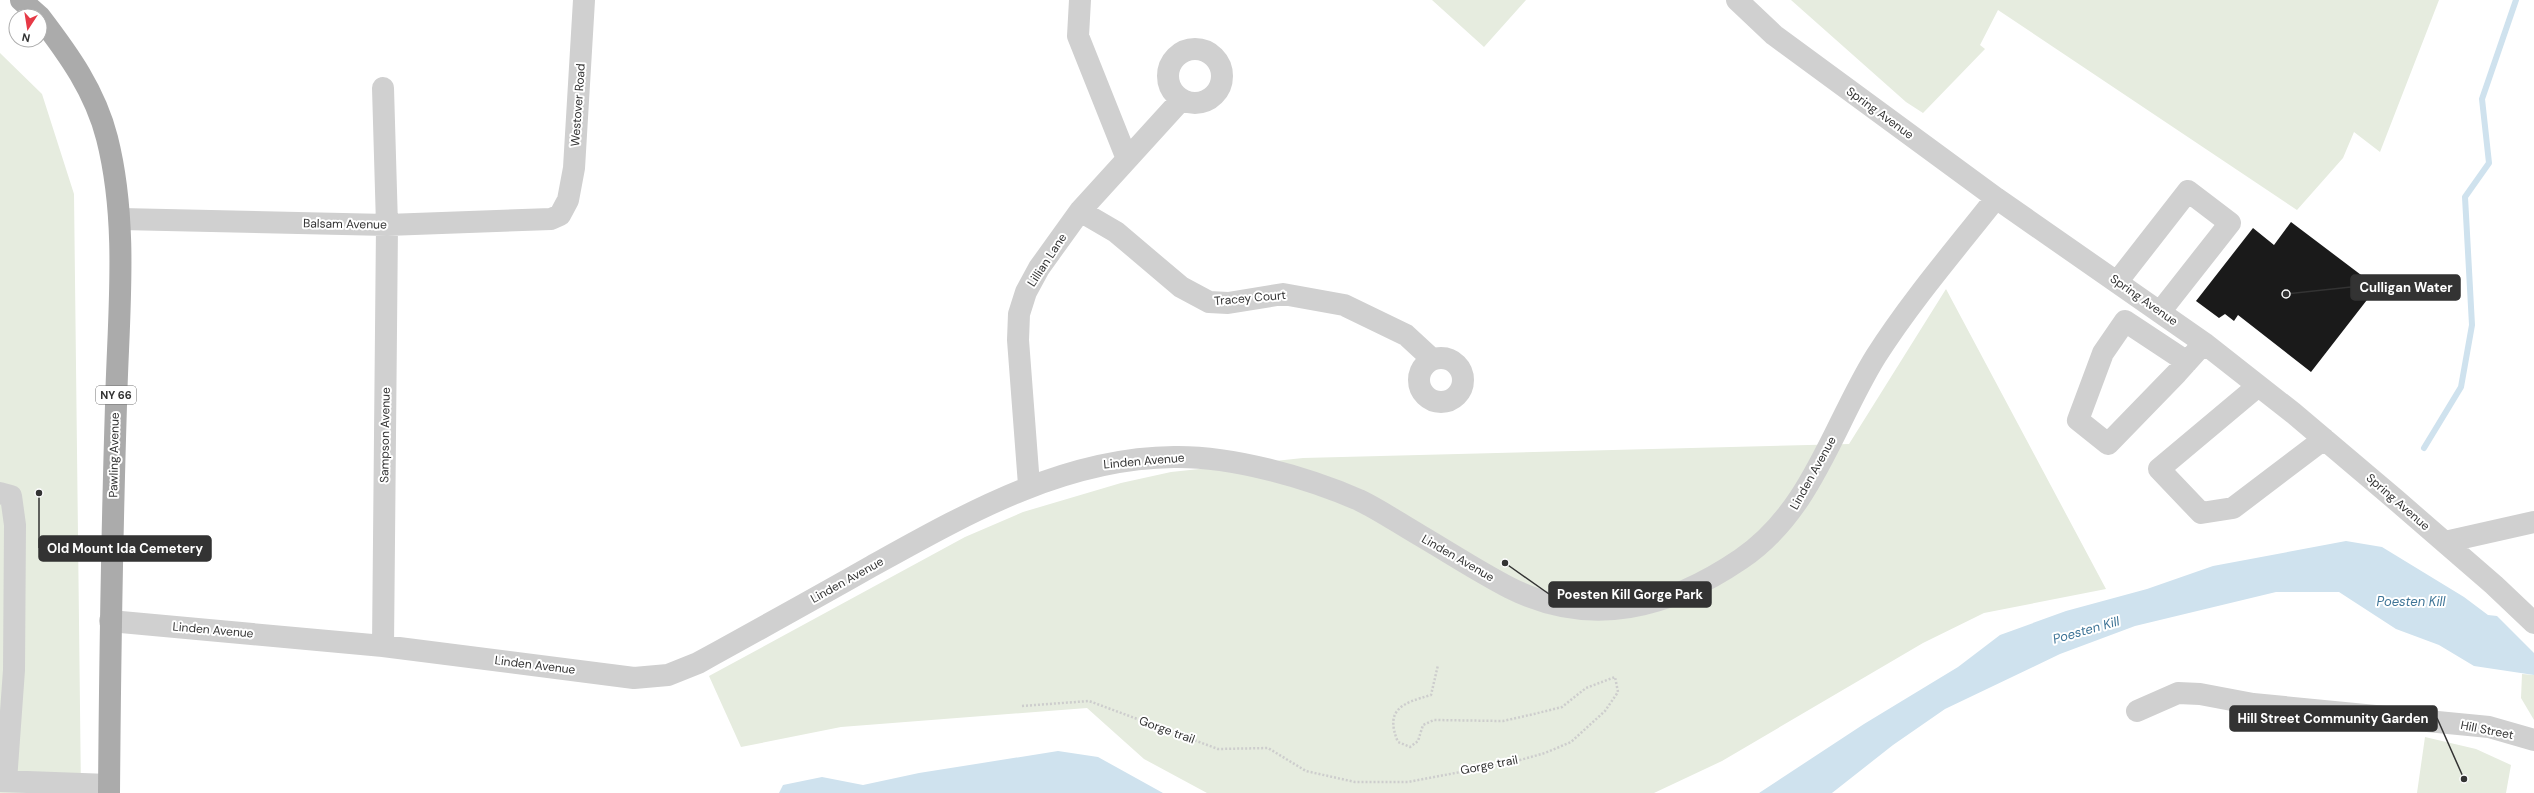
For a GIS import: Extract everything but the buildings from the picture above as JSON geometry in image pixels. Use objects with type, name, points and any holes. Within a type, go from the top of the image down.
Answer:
[{"type":"main road","name":"Pawling Avenue","points":[[20,0],[29,8]]},
{"type":"main road","name":"Pawling Avenue","points":[[48,28],[74,62],[96,102],[107,138],[121,219],[110,621],[109,789]]},
{"type":"street","name":"Westover Road","points":[[564,208],[568,200],[574,168],[584,0]]},
{"type":"street","points":[[1080,0],[1078,36],[1127,159]]},
{"type":"street","name":"Spring Avenue","points":[[1736,0],[1774,35],[1996,198],[2204,343],[2324,439],[2445,542],[2534,623]]},
{"type":"street","name":"Sampson Avenue","points":[[383,88],[387,225],[383,646]]},
{"type":"street","name":"Lillian Lane","points":[[1029,485],[1018,340],[1019,314],[1026,292],[1039,268],[1080,211],[1181,100]]},
{"type":"street","points":[[2117,282],[2188,190],[2230,222],[2160,312]]},
{"type":"street","name":"Linden Avenue","points":[[110,621],[383,646],[634,678],[668,675],[698,663],[959,518],[1029,485],[1109,462],[1172,456],[1218,458],[1300,479],[1360,501],[1511,589],[1541,601],[1572,608],[1611,610],[1644,606],[1682,594],[1742,559],[1773,534],[1794,508],[1874,359],[1897,325],[1996,198]]},
{"type":"street","name":"Balsam Avenue","points":[[121,219],[387,225],[551,220],[560,215],[564,208]]},
{"type":"street","name":"Tracey Court","points":[[1080,211],[1116,232],[1181,287],[1209,302],[1228,303],[1283,294],[1344,305],[1406,335],[1432,359]]},
{"type":"street","points":[[2140,297],[2103,352],[2078,420],[2108,444],[2204,343]]},
{"type":"street","points":[[2125,321],[2187,362]]},
{"type":"street","points":[[2258,386],[2159,469],[2201,513],[2233,508],[2324,439]]},
{"type":"street","points":[[0,492],[11,496],[15,525],[14,670],[3,781],[109,789]]},
{"type":"street","points":[[2445,542],[2534,522]]},
{"type":"street","name":"Hill Street","points":[[2137,711],[2178,693],[2200,694],[2253,704],[2489,727],[2534,740]]},
{"type":"path","name":"Gorge trail","points":[[1022,706],[1089,701],[1218,749],[1268,748],[1306,771],[1355,782],[1408,782],[1545,753],[1572,742],[1605,711],[1618,692],[1615,677],[1586,688],[1562,707],[1503,721],[1434,720],[1423,725],[1418,741],[1410,746],[1398,742],[1392,729],[1394,714],[1405,702],[1431,695],[1438,664]]},
{"type":"shaded area","points":[[1432,0],[1526,0],[1484,47]]},
{"type":"shaded area","points":[[1791,0],[2439,0],[2380,152],[2354,132],[2343,158],[2297,210],[1998,10],[1980,45],[1985,49],[1923,113],[1906,102]]},
{"type":"shaded area","points":[[0,53],[42,94],[74,194],[81,793],[0,793]]},
{"type":"shaded area","points":[[1946,289],[2106,589],[1984,613],[1923,643],[1722,761],[1654,793],[1207,793],[1144,759],[1087,708],[841,727],[741,747],[709,676],[965,537],[1023,512],[1121,483],[1171,472],[1303,458],[1849,444]]},
{"type":"shaded area","points":[[2522,674],[2534,675],[2534,720],[2521,698]]},
{"type":"shaded area","points":[[2425,737],[2476,749],[2511,765],[2506,793],[2417,793]]},
{"type":"water","name":"Poesten Kill","points":[[2346,541],[2382,547],[2464,597],[2488,615],[2534,620],[2534,675],[2474,666],[2439,645],[2396,629],[2339,592],[2276,592],[2135,626],[2060,654],[1945,709],[1893,745],[1832,793],[1759,793],[1864,724],[1958,667],[2000,635],[2066,611],[2147,589],[2213,566]]},
{"type":"water","points":[[1058,751],[1098,757],[1163,793],[779,793],[783,785],[822,777],[863,785],[919,773]]},
{"type":"pier","points":[[2494,613],[2534,618],[2534,653]]},
{"type":"waterway","points":[[2424,448],[2461,387],[2472,325],[2465,197],[2489,163],[2482,99],[2516,0]]},
{"type":"place","name":"Culligan Water","points":[[2286,294]]},
{"type":"place","name":"Old Mount Ida Cemetery","points":[[39,493]]},
{"type":"place","name":"Poesten Kill Gorge Park","points":[[1505,563]]},
{"type":"place","name":"Hill Street Community Garden","points":[[2464,779]]}]
